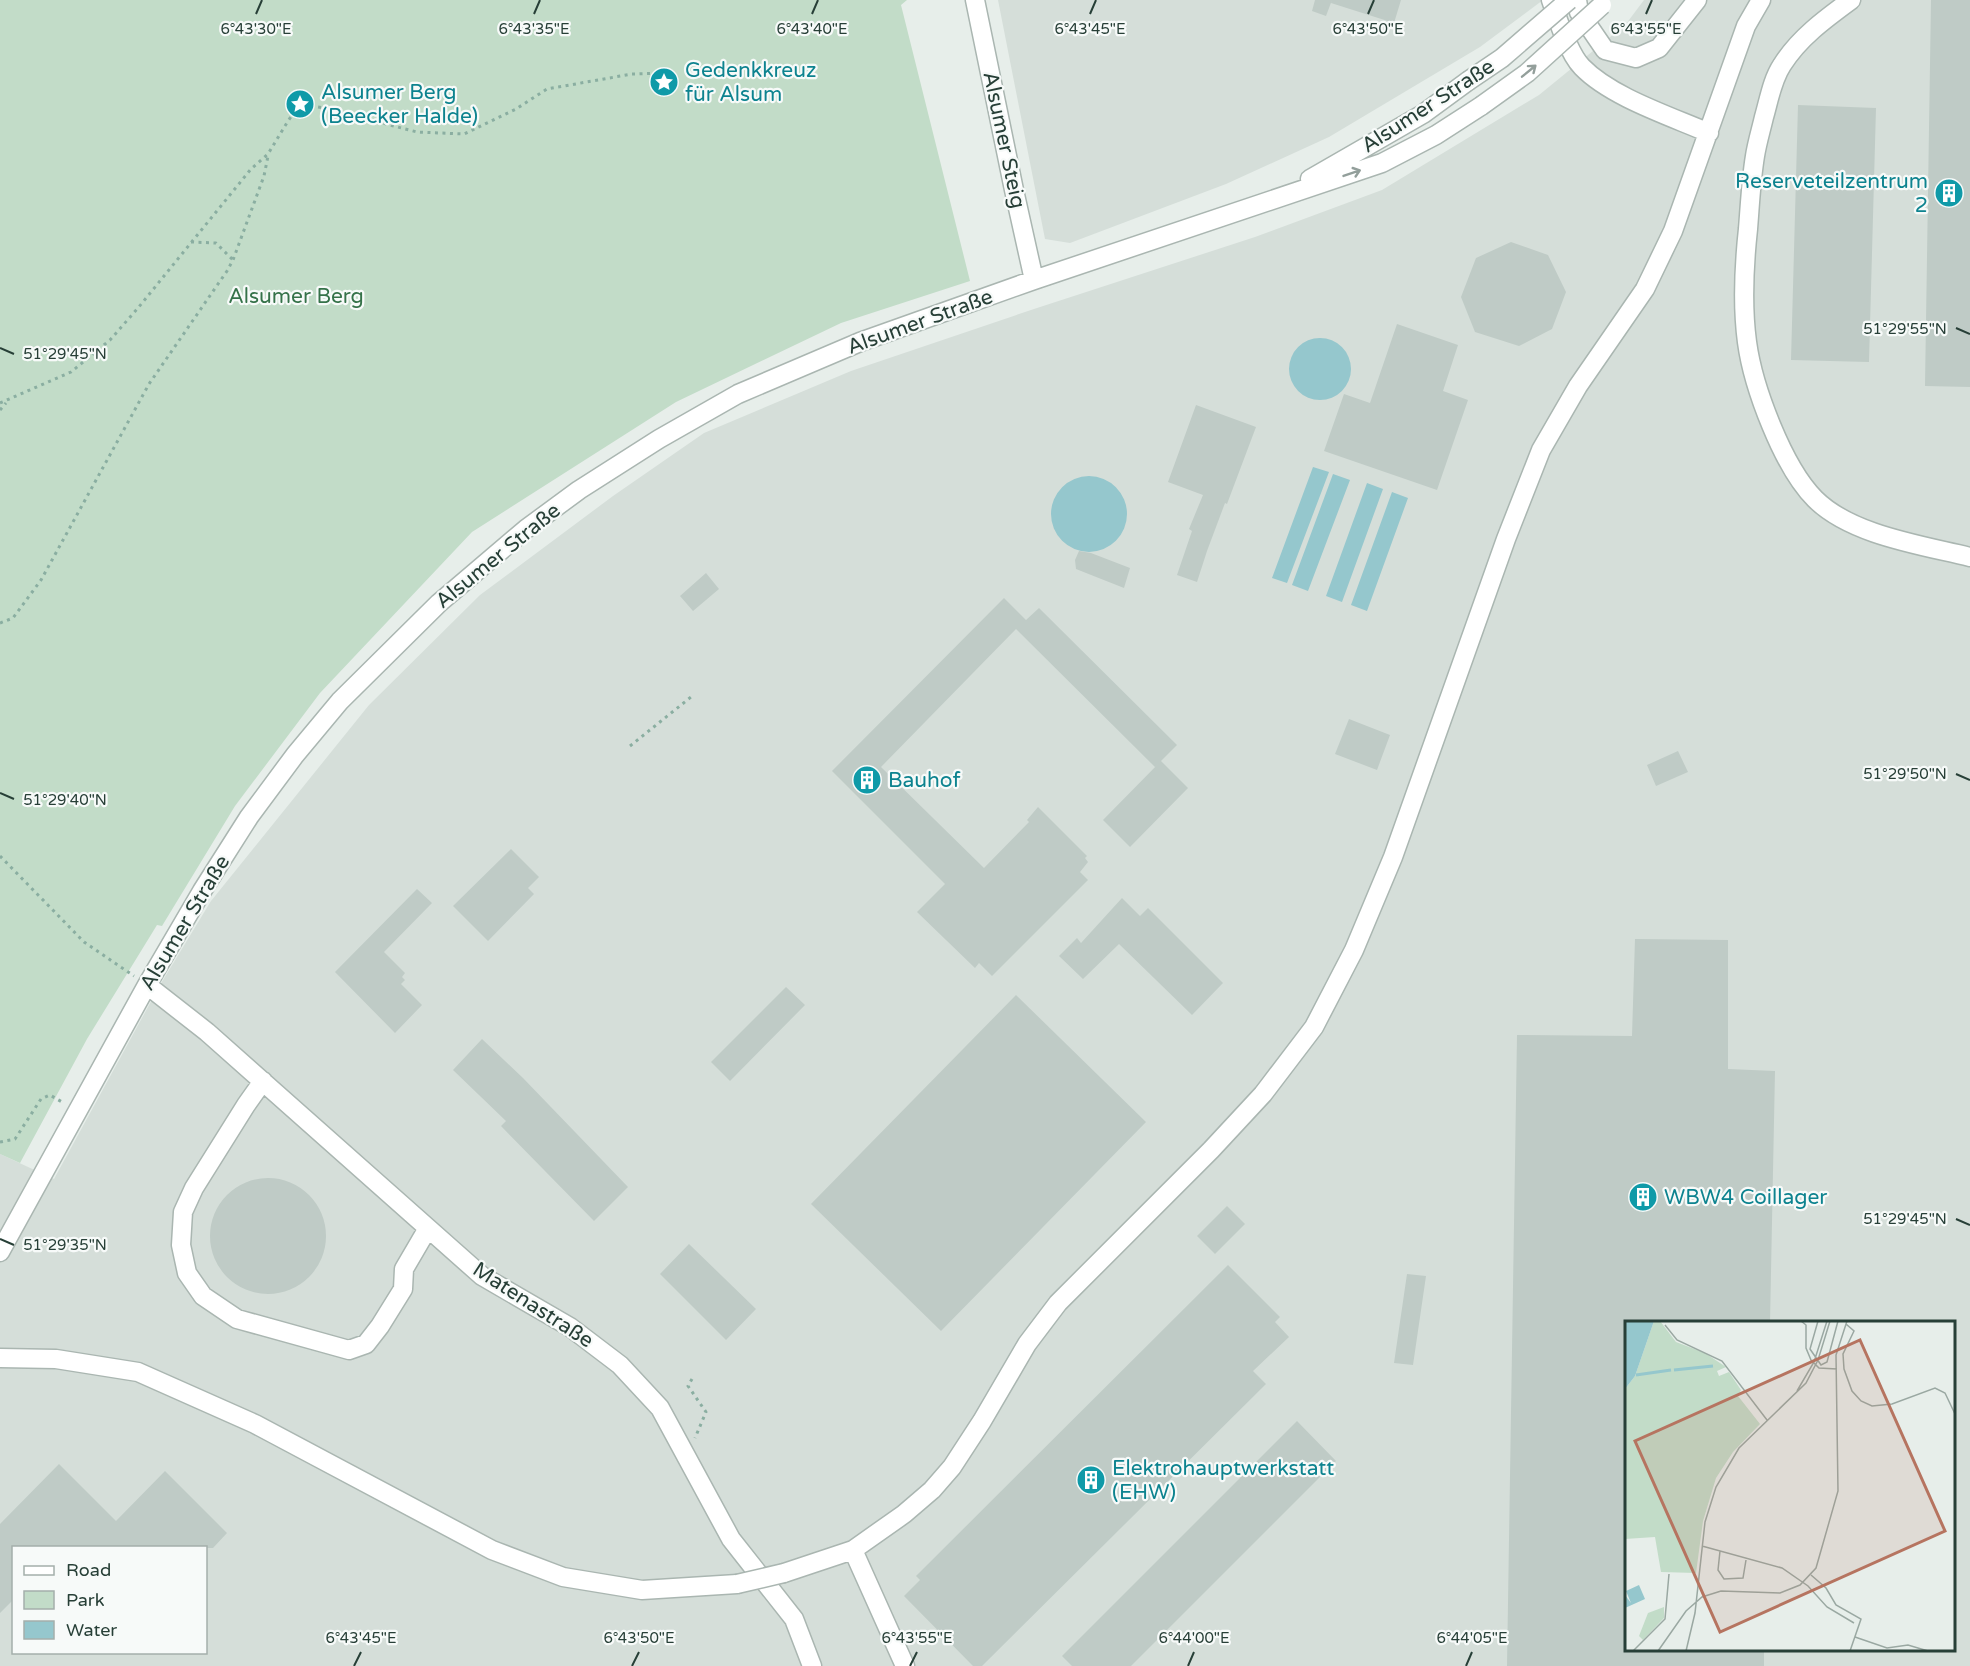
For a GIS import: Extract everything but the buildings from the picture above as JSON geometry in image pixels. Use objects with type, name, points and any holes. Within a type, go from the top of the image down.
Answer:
[{"type":"street","name":"Alsumer Steig","points":[[975,0],[1034,280]]},
{"type":"street","points":[[1551,0],[1560,27],[1580,65],[1607,88],[1708,133]]},
{"type":"street","name":"Alsumer Straße","points":[[1277,198],[1422,114],[1502,58],[1569,0]]},
{"type":"street","points":[[1577,0],[1579,12],[1605,50],[1636,58],[1659,48],[1697,0]]},
{"type":"street","points":[[0,1358],[56,1359],[138,1372],[255,1424],[492,1550],[563,1577],[642,1590],[737,1584],[784,1573],[853,1550],[904,1514],[932,1490],[952,1467],[1027,1344],[1058,1303],[1211,1150],[1263,1094],[1314,1027],[1354,950],[1393,857],[1506,539],[1541,450],[1578,386],[1645,289],[1673,231],[1746,26],[1761,0]]},
{"type":"street","points":[[1851,0],[1798,44],[1781,66],[1774,82],[1755,156],[1743,276],[1747,343],[1766,412],[1780,445],[1797,476],[1814,498],[1839,518],[1868,530],[1970,557]]},
{"type":"street","name":"Alsumer Straße","points":[[0,1252],[147,985],[249,817],[295,755],[340,701],[439,603],[526,530],[579,490],[659,439],[738,394],[860,342],[1034,280],[1382,163],[1436,135],[1527,73],[1604,2]]},
{"type":"street","name":"Matenastraße","points":[[147,985],[207,1032],[482,1276],[570,1328],[620,1365],[660,1408],[731,1539],[795,1619],[812,1666]]},
{"type":"street","points":[[263,1081],[194,1188],[183,1212],[181,1245],[187,1273],[203,1296],[237,1319],[349,1350],[366,1344],[380,1326],[403,1289],[404,1269],[428,1228]]},
{"type":"street","points":[[853,1550],[905,1666]]},
{"type":"path","points":[[0,403],[71,372],[110,340],[251,169],[268,154],[300,104],[417,132],[464,134],[516,109],[547,88],[632,74],[666,73]]},
{"type":"path","points":[[0,623],[14,618],[41,580],[149,384],[233,260],[264,176],[268,154]]},
{"type":"path","points":[[191,242],[216,243],[233,260]]},
{"type":"path","points":[[0,410],[7,401]]},
{"type":"path","points":[[630,746],[691,697]]},
{"type":"path","points":[[0,856],[84,942],[147,985]]},
{"type":"path","points":[[0,1142],[15,1139],[41,1099],[50,1095],[77,1111]]},
{"type":"path","points":[[688,1457],[706,1412],[688,1386],[692,1379]]},
{"type":"shaded area","points":[[998,0],[1543,0],[1480,47],[1329,137],[1226,184],[1070,243],[1045,239]]},
{"type":"shaded area","points":[[1644,0],[1970,0],[1970,1666],[0,1666],[0,1154],[54,1179],[160,985],[211,901],[369,705],[480,595],[613,496],[704,433],[851,371],[1255,237],[1382,190],[1539,95],[1626,24]]},
{"type":"green space","name":"Alsumer Berg","points":[[0,0],[907,0],[901,5],[970,281],[841,323],[676,402],[472,532],[320,693],[235,806],[162,926],[157,925],[87,1039],[20,1163],[0,1154]]},
{"type":"water","points":[[1320,338],[1337,343],[1342,347],[1346,352],[1351,369],[1346,386],[1342,391],[1337,395],[1320,400],[1303,395],[1298,391],[1294,386],[1289,369],[1294,352],[1298,347],[1303,343]]},
{"type":"water","points":[[1313,467],[1329,472],[1287,583],[1272,578]]},
{"type":"water","points":[[1333,474],[1350,480],[1308,591],[1292,585]]},
{"type":"water","points":[[1082,476],[1096,476],[1110,482],[1121,493],[1127,507],[1124,529],[1116,541],[1096,552],[1082,552],[1068,546],[1057,535],[1051,521],[1051,507],[1057,493],[1068,482]]},
{"type":"water","points":[[1367,483],[1383,489],[1342,602],[1326,596]]},
{"type":"water","points":[[1392,492],[1408,498],[1367,611],[1351,605]]},
{"type":"place","name":"Gedenkkreuz für Alsum","points":[[664,82]]},
{"type":"place","name":"Alsumer Berg (Beecker Halde)","points":[[300,104]]},
{"type":"place","name":"Reserveteilzentrum 2","points":[[1949,193]]},
{"type":"place","name":"Bauhof","points":[[867,780]]},
{"type":"place","name":"WBW4 Coillager","points":[[1643,1197]]},
{"type":"place","name":"Elektrohauptwerkstatt (EHW)","points":[[1091,1480]]}]
